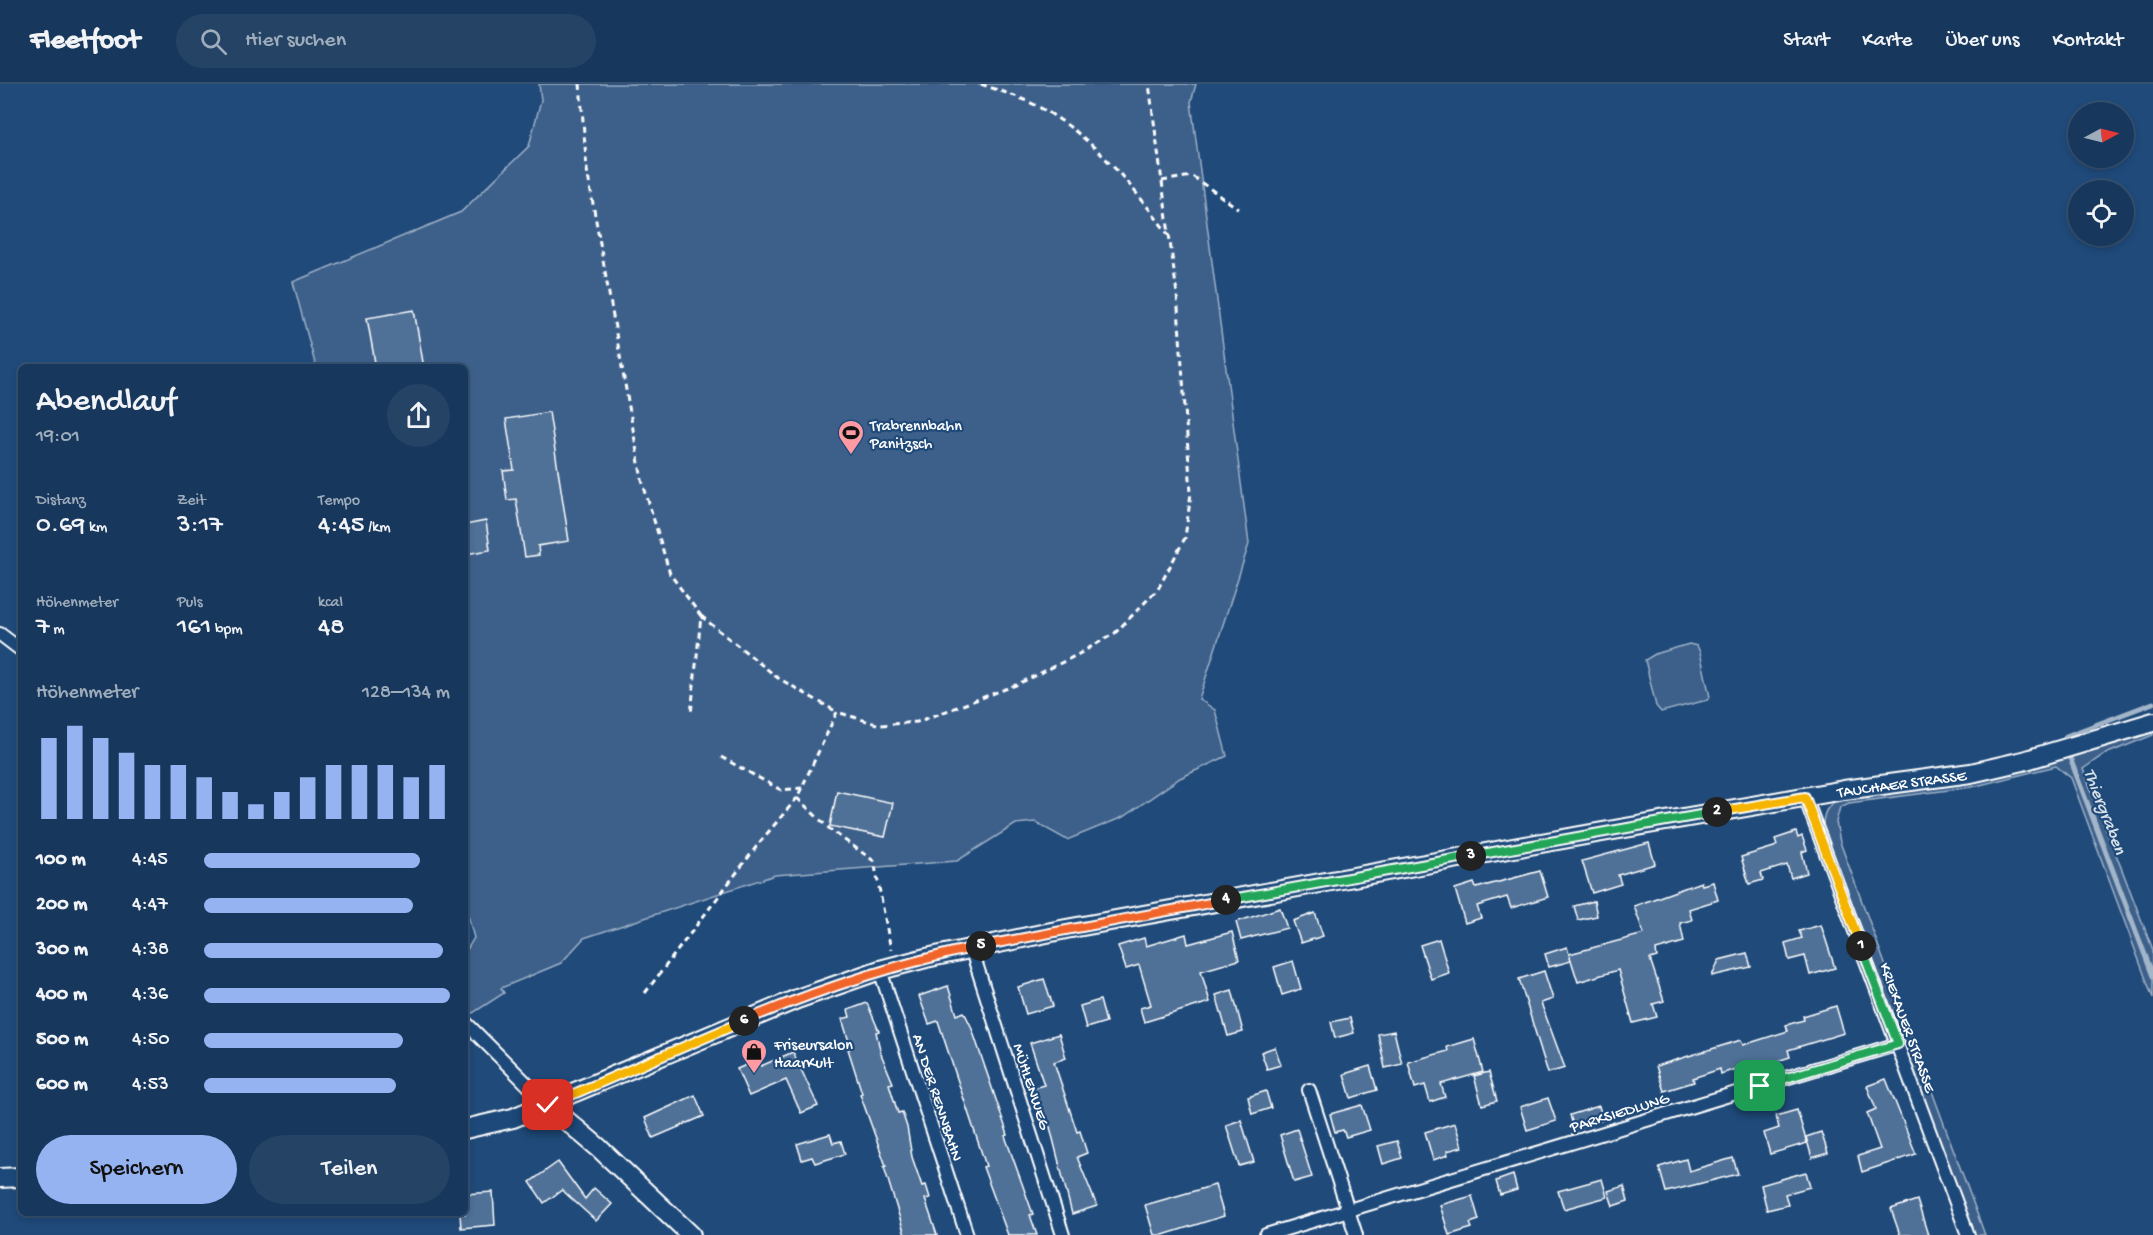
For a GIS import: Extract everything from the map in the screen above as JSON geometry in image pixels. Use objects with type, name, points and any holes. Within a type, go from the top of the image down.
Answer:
[{"type":"street","points":[[0,634],[18,648]]},
{"type":"street","name":"TAUCHAER STRASSE","points":[[468,1128],[513,1119],[797,999],[888,968],[971,948],[1805,797],[1981,770],[2024,761],[2153,722]]},
{"type":"street","name":"KRIEKAUER STRASSE","points":[[1805,797],[1968,1235]]},
{"type":"street","name":"MÜHLENWEG","points":[[971,948],[1063,1235]]},
{"type":"street","name":"AN DER RENNBAHN","points":[[888,968],[967,1235]]},
{"type":"street","points":[[468,1025],[548,1105],[599,1148],[690,1235]]},
{"type":"street","name":"PARKSIEDLUNG","points":[[1266,1235],[1898,1044]]},
{"type":"street","points":[[1309,1089],[1356,1235]]},
{"type":"street","points":[[0,1178],[18,1177]]},
{"type":"path","points":[[580,84],[587,170],[642,480],[670,574],[701,616],[778,678],[837,712],[880,724],[917,722],[1016,685],[1115,633],[1158,589],[1185,537],[1191,493],[1177,294],[1149,84]]},
{"type":"path","points":[[981,84],[1029,102],[1087,140],[1134,189],[1170,236]]},
{"type":"path","points":[[1162,181],[1192,176],[1239,209]]},
{"type":"path","points":[[691,714],[701,616]]},
{"type":"path","points":[[645,993],[760,842],[797,798],[837,712]]},
{"type":"path","points":[[721,757],[781,790],[802,788]]},
{"type":"path","points":[[797,798],[832,831],[874,861],[891,952],[888,968]]},
{"type":"shaded area","name":"Trabrennbahn Panitzsch","points":[[539,84],[1196,84],[1191,102],[1249,544],[1199,699],[1215,710],[1227,756],[1180,778],[1123,817],[1067,840],[1035,822],[1016,824],[957,861],[775,875],[584,938],[561,963],[501,988],[504,993],[473,1013],[468,1011],[468,948],[474,938],[468,915],[468,364],[315,364],[293,282],[461,212],[529,146],[541,100]]},
{"type":"shaded area","points":[[1689,644],[1697,646],[1700,652],[1710,697],[1707,700],[1661,712],[1656,706],[1645,660],[1655,654]]},
{"type":"shaded area","points":[[2153,729],[2153,735],[2103,755],[2083,769],[2153,950],[2153,998],[2071,778],[2056,766],[1972,787],[1849,803],[1840,807],[1836,822],[1840,842],[1985,1235],[1974,1235],[1823,826],[1825,813],[1833,803],[1841,798]]},
{"type":"building","points":[[414,310],[423,364],[375,364],[367,318]]},
{"type":"building","points":[[549,412],[569,541],[538,546],[539,555],[525,557],[516,499],[507,500],[503,471],[514,470],[506,419]]},
{"type":"building","points":[[486,521],[490,550],[468,554],[468,524]]},
{"type":"building","points":[[837,791],[893,803],[885,837],[830,826]]},
{"type":"building","points":[[1796,832],[1798,838],[1802,836],[1807,850],[1802,852],[1807,873],[1791,878],[1787,865],[1761,873],[1763,880],[1749,884],[1741,857],[1774,847],[1777,845],[1775,839]]},
{"type":"building","points":[[1649,843],[1655,864],[1618,875],[1621,884],[1592,893],[1582,861]]},
{"type":"building","points":[[1540,871],[1548,897],[1511,908],[1507,897],[1477,906],[1481,918],[1465,923],[1455,889],[1474,883],[1476,888]]},
{"type":"building","points":[[1701,882],[1702,885],[1713,882],[1718,900],[1689,909],[1692,920],[1680,923],[1684,942],[1656,950],[1657,957],[1650,959],[1664,1001],[1653,1004],[1657,1017],[1633,1023],[1618,970],[1578,982],[1569,954],[1644,934],[1634,906]]},
{"type":"building","points":[[1594,901],[1597,916],[1578,920],[1574,906]]},
{"type":"building","points":[[1280,908],[1287,928],[1241,940],[1236,922]]},
{"type":"building","points":[[1315,913],[1323,936],[1301,943],[1293,921]]},
{"type":"building","points":[[1821,925],[1835,968],[1810,975],[1805,956],[1789,960],[1785,943],[1802,938],[1799,931]]},
{"type":"building","points":[[1232,932],[1239,960],[1201,971],[1210,1002],[1144,1022],[1140,1008],[1151,1005],[1139,965],[1126,969],[1118,946],[1144,938],[1146,946],[1186,934],[1188,944]]},
{"type":"building","points":[[1439,939],[1449,973],[1431,979],[1420,945]]},
{"type":"building","points":[[1567,947],[1571,961],[1549,967],[1545,954]]},
{"type":"building","points":[[1747,953],[1751,967],[1712,976],[1719,960]]},
{"type":"building","points":[[1293,961],[1301,989],[1282,995],[1274,967]]},
{"type":"building","points":[[1544,971],[1553,999],[1541,1003],[1565,1068],[1548,1073],[1519,979]]},
{"type":"building","points":[[1044,979],[1053,1006],[1026,1014],[1018,987]]},
{"type":"building","points":[[948,986],[957,1015],[964,1012],[971,1026],[1008,1135],[1005,1136],[1033,1214],[1030,1215],[1037,1235],[1008,1235],[983,1167],[986,1166],[938,1021],[929,1024],[919,996]]},
{"type":"building","points":[[1232,990],[1243,1032],[1228,1036],[1216,995]]},
{"type":"building","points":[[1100,1000],[1106,1022],[1086,1028],[1080,1006]]},
{"type":"building","points":[[867,1003],[879,1031],[876,1032],[881,1054],[893,1083],[889,1084],[898,1113],[902,1112],[907,1127],[912,1157],[922,1186],[926,1185],[930,1198],[925,1199],[937,1235],[905,1235],[884,1167],[886,1166],[860,1094],[862,1093],[848,1049],[851,1048],[842,1019],[850,1017],[848,1010]]},
{"type":"building","points":[[1836,1006],[1844,1033],[1788,1050],[1790,1057],[1755,1068],[1753,1063],[1721,1074],[1720,1069],[1693,1078],[1694,1082],[1664,1091],[1656,1066],[1741,1040],[1743,1045],[1788,1031],[1786,1025],[1804,1020],[1803,1016]]},
{"type":"building","points":[[1350,1018],[1354,1033],[1335,1038],[1331,1022]]},
{"type":"building","points":[[1394,1031],[1402,1064],[1385,1068],[1378,1034]]},
{"type":"building","points":[[1059,1034],[1066,1058],[1054,1062],[1077,1132],[1080,1131],[1087,1153],[1077,1157],[1097,1206],[1072,1214],[1050,1127],[1047,1128],[1043,1120],[1033,1088],[1044,1085],[1030,1043]]},
{"type":"building","points":[[1474,1039],[1483,1072],[1441,1084],[1445,1097],[1430,1102],[1425,1085],[1415,1088],[1408,1062],[1448,1051],[1447,1047]]},
{"type":"building","points":[[1275,1047],[1281,1065],[1267,1069],[1261,1052]]},
{"type":"building","points":[[793,1052],[818,1106],[801,1113],[786,1080],[749,1096],[737,1069],[758,1060],[761,1066]]},
{"type":"building","points":[[1370,1066],[1377,1090],[1351,1098],[1344,1074]]},
{"type":"building","points":[[1489,1072],[1497,1101],[1482,1105],[1474,1076]]},
{"type":"building","points":[[1886,1079],[1916,1154],[1862,1172],[1858,1156],[1880,1149],[1867,1113],[1876,1109],[1867,1086]]},
{"type":"building","points":[[1266,1091],[1271,1108],[1252,1114],[1248,1097]]},
{"type":"building","points":[[695,1095],[704,1116],[653,1138],[645,1118]]},
{"type":"building","points":[[1548,1098],[1556,1121],[1527,1130],[1520,1107]]},
{"type":"building","points":[[1362,1105],[1370,1130],[1346,1137],[1343,1130],[1335,1132],[1330,1114]]},
{"type":"building","points":[[1599,1106],[1603,1120],[1574,1129],[1570,1115]]},
{"type":"building","points":[[1797,1110],[1807,1143],[1770,1154],[1764,1133],[1779,1128],[1776,1116]]},
{"type":"building","points":[[1241,1120],[1254,1162],[1239,1166],[1226,1125]]},
{"type":"building","points":[[1455,1123],[1462,1147],[1447,1151],[1448,1155],[1433,1160],[1425,1132]]},
{"type":"building","points":[[1297,1129],[1312,1177],[1294,1182],[1280,1135]]},
{"type":"building","points":[[1821,1132],[1828,1153],[1812,1158],[1806,1137]]},
{"type":"building","points":[[830,1134],[833,1143],[841,1141],[845,1154],[815,1163],[812,1157],[802,1160],[797,1144]]},
{"type":"building","points":[[1397,1141],[1402,1158],[1383,1164],[1378,1146]]},
{"type":"building","points":[[1733,1158],[1738,1174],[1666,1192],[1659,1167],[1686,1159],[1689,1171]]},
{"type":"building","points":[[558,1162],[585,1199],[594,1188],[612,1204],[596,1221],[562,1190],[544,1203],[530,1182]]},
{"type":"building","points":[[1806,1172],[1810,1187],[1785,1194],[1788,1205],[1767,1210],[1761,1185]]},
{"type":"building","points":[[1513,1175],[1517,1190],[1500,1195],[1496,1181]]},
{"type":"building","points":[[1602,1179],[1607,1197],[1564,1209],[1558,1191]]},
{"type":"building","points":[[1215,1185],[1224,1216],[1163,1235],[1154,1235],[1145,1205]]},
{"type":"building","points":[[1624,1186],[1628,1201],[1613,1206],[1608,1191]]},
{"type":"building","points":[[493,1192],[495,1225],[461,1228],[460,1216],[468,1216],[468,1194]]},
{"type":"building","points":[[1472,1196],[1479,1220],[1470,1223],[1472,1228],[1449,1235],[1440,1205]]},
{"type":"building","points":[[1917,1200],[1928,1235],[1900,1235],[1891,1209]]},
{"type":"waterway","name":"Thiergraben","points":[[2063,740],[2066,736],[2153,703]]},
{"type":"waterway","name":"Thiergraben","points":[[2070,758],[2153,976]]},
{"type":"place","name":"Trabrennbahn Panitzsch","points":[[851,456]]},
{"type":"place","name":"Friseursalon HaarKult","points":[[754,1075]]},
{"type":"route","points":[[548,1105],[797,999],[880,970],[926,958],[1015,938],[1805,797],[1898,1044],[1760,1086]]}]
